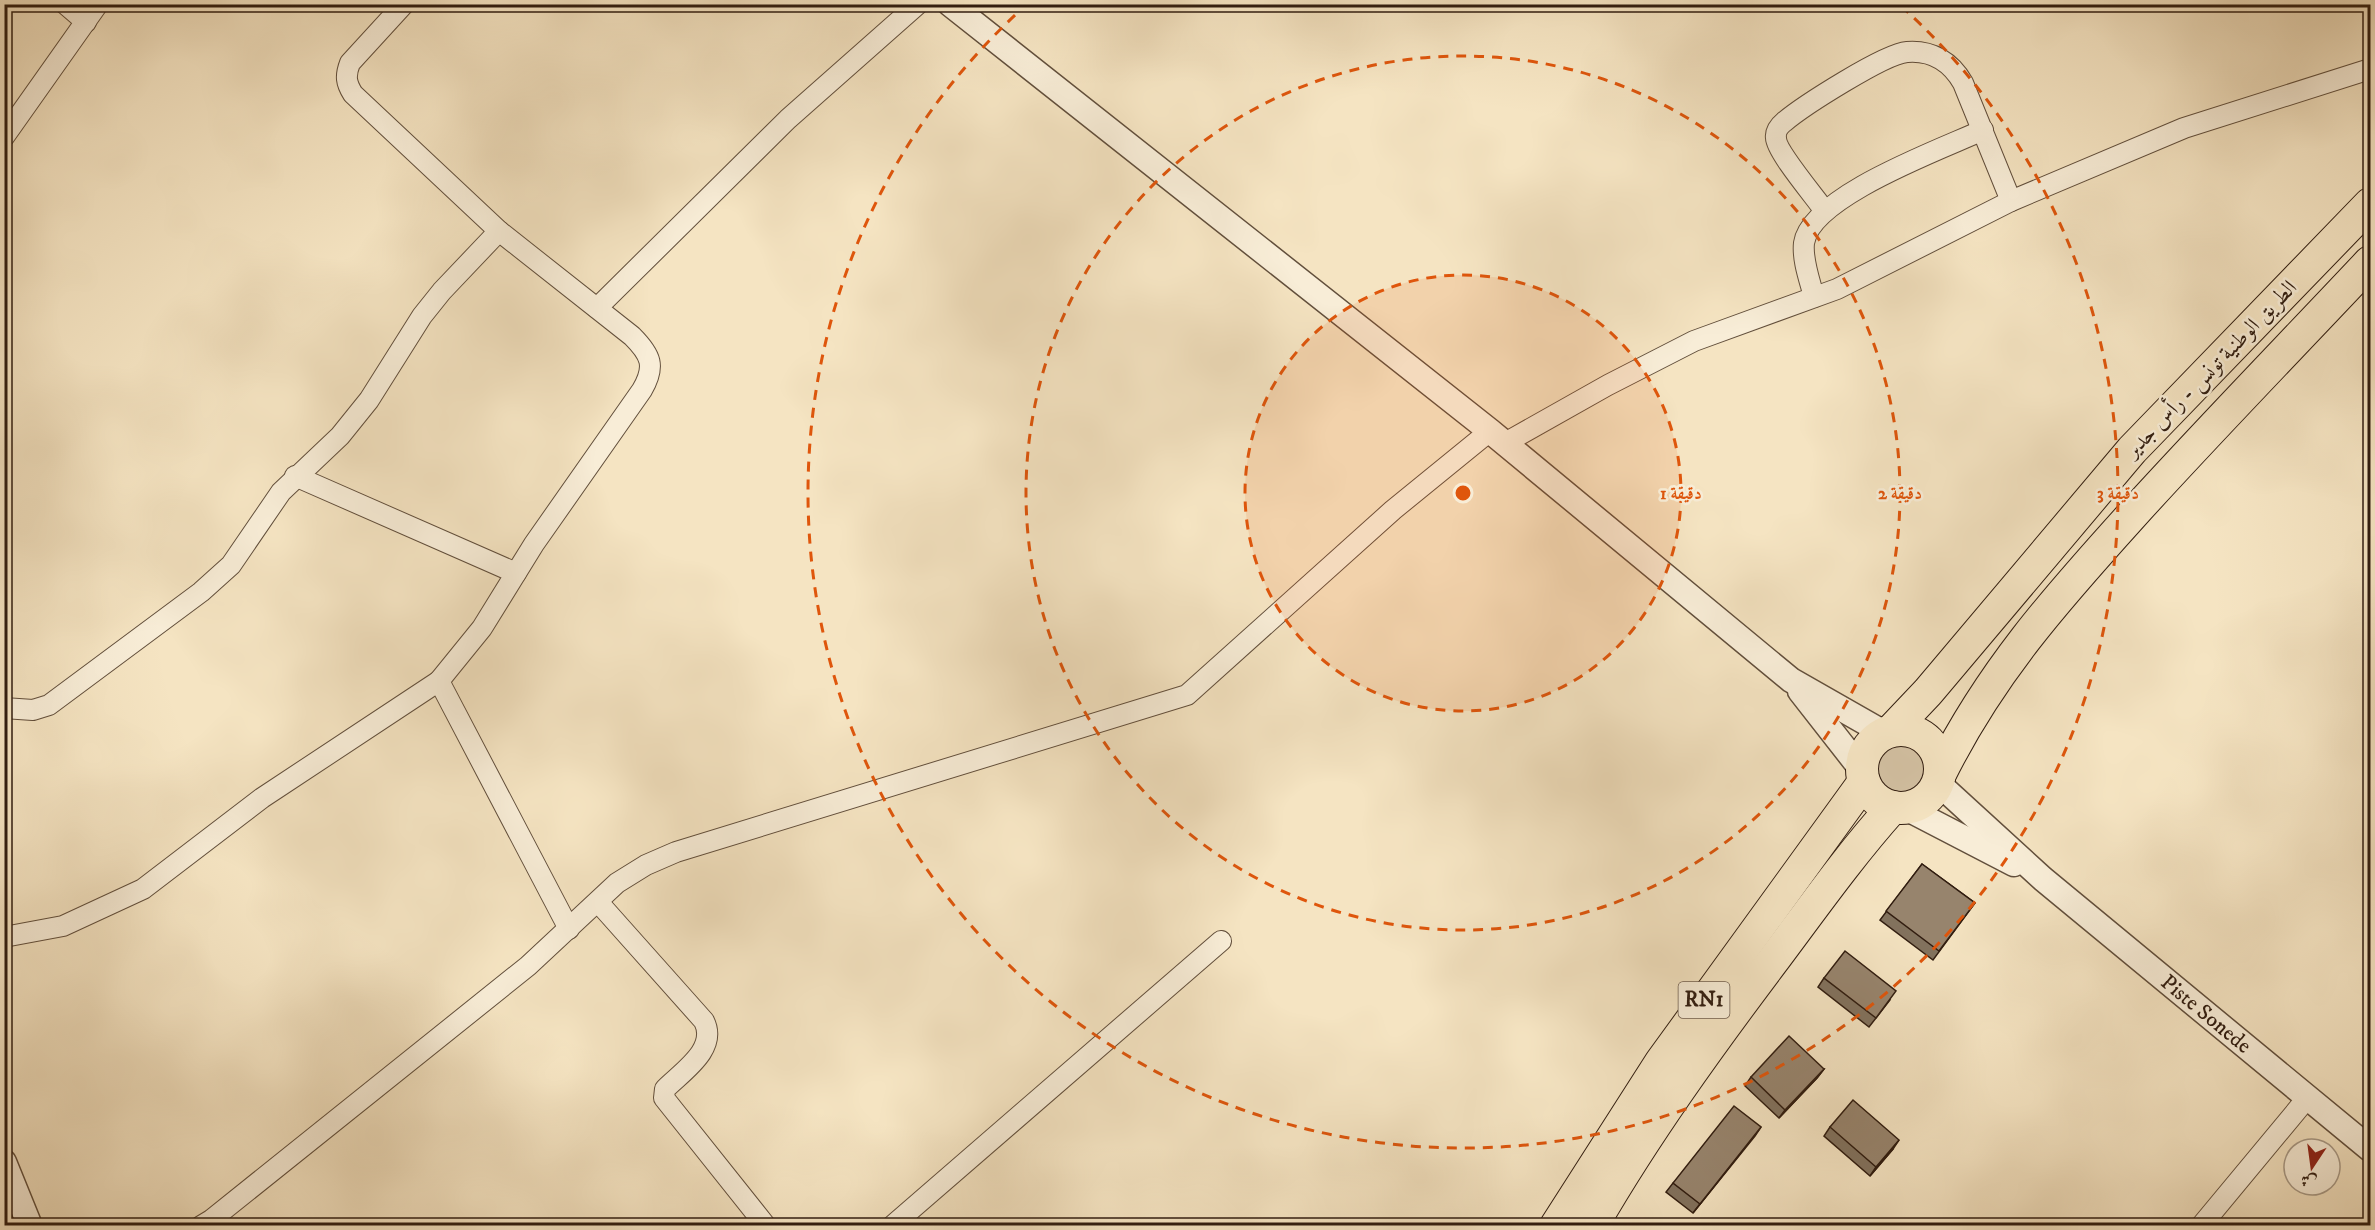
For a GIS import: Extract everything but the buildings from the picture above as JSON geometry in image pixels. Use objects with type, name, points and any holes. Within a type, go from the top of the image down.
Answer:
[{"type":"highway","name":"الطريق الوطنية تونس - رأس جدير","points":[[1888,732],[1928,692],[2132,450],[2370,204]]},
{"type":"highway","name":"الطريق الوطنية تونس - رأس جدير","points":[[1939,779],[1976,709],[2045,611],[2163,481],[2370,262]]},
{"type":"highway","name":"RN1","points":[[1551,1224],[1660,1062],[1862,775],[1870,744],[1888,732]]},
{"type":"highway","points":[[1888,732],[1917,733],[1928,740],[1940,761],[1939,779]]},
{"type":"highway","points":[[1862,775],[1870,794],[1880,803],[1900,808]]},
{"type":"highway","name":"RN1","points":[[1592,1226],[1622,1174],[1731,1018],[1863,840],[1900,808],[1920,804],[1930,795],[1939,779]]},
{"type":"street","points":[[65,4],[86,22]]},
{"type":"street","points":[[4,137],[99,4]]},
{"type":"street","points":[[4,937],[63,926],[143,889],[262,798],[439,681],[482,628],[516,573],[650,377],[650,359],[646,350],[597,308],[499,231],[362,103],[347,84],[346,73],[350,63],[404,4]]},
{"type":"street","points":[[597,308],[788,119],[918,4]]},
{"type":"street","points":[[950,4],[1497,437],[1791,680],[1888,732]]},
{"type":"street","points":[[1824,210],[1782,152],[1775,140],[1776,132],[1782,124],[1882,61],[1905,52],[1938,57],[1953,66],[1963,82],[2011,201]]},
{"type":"street","points":[[209,1224],[528,966],[632,873],[676,852],[1187,695],[1393,510],[1497,437],[1608,385],[1694,341],[1814,297],[1887,265],[2011,201],[2184,128],[2370,69]]},
{"type":"street","points":[[1814,297],[1804,243],[1811,224],[1824,210],[1882,175],[1983,130]]},
{"type":"street","points":[[4,708],[33,710],[49,705],[201,592],[231,565],[281,492],[340,436],[369,400],[435,299],[499,231]]},
{"type":"street","points":[[296,476],[516,573]]},
{"type":"street","points":[[1791,680],[1862,775]]},
{"type":"street","points":[[439,681],[569,929]]},
{"type":"street","name":"Piste Sonede","points":[[1939,779],[2043,879],[2370,1149]]},
{"type":"street","name":"Piste Sonede","points":[[1900,808],[2043,879]]},
{"type":"street","points":[[598,902],[704,1021],[709,1033],[705,1046],[665,1089],[663,1098],[766,1226]]},
{"type":"street","points":[[892,1226],[1221,940]]},
{"type":"street","points":[[2200,1226],[2308,1097]]},
{"type":"street","points":[[4,1162],[30,1226]]},
{"type":"shaded area","points":[[1897,741],[1907,741],[1917,745],[1925,753],[1929,768],[1925,783],[1917,791],[1907,795],[1897,795],[1887,791],[1879,783],[1875,773],[1875,763],[1879,753],[1887,745]]}]
